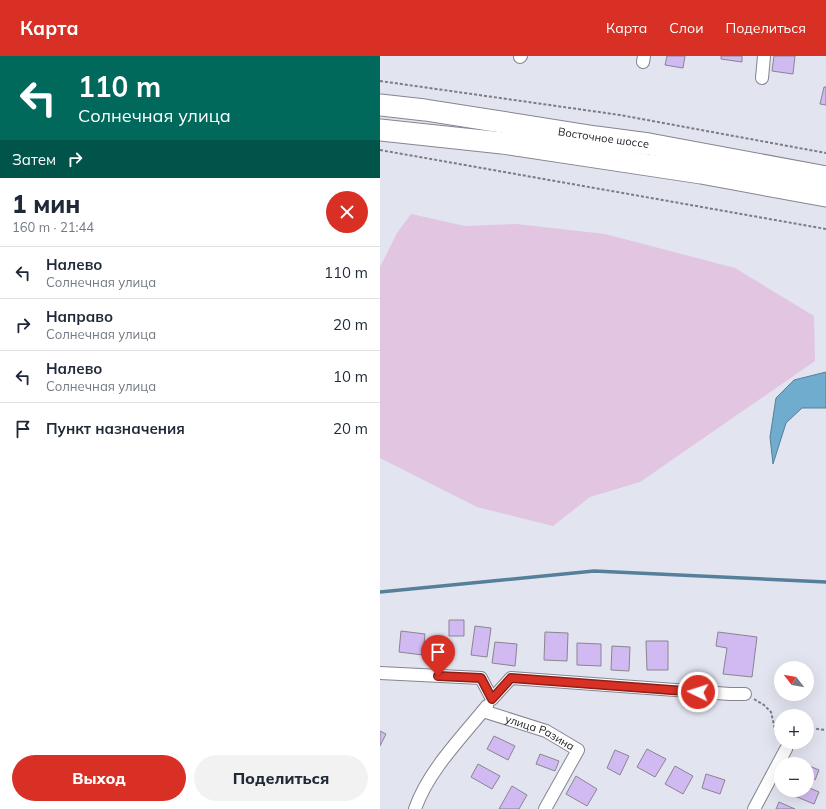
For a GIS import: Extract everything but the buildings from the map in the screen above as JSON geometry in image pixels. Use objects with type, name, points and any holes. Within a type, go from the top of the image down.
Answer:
[{"type":"highway","name":"Восточное шоссе","points":[[380,105],[425,110],[648,144],[826,177]]},
{"type":"highway","name":"Восточное шоссе","points":[[380,130],[494,142],[701,173],[826,196]]},
{"type":"street","points":[[762,78],[764,56]]},
{"type":"street","points":[[380,673],[481,678],[492,699]]},
{"type":"street","points":[[415,809],[425,786],[440,764],[492,699],[511,678],[745,694]]},
{"type":"street","name":"улица Разина","points":[[483,711],[546,731],[578,750],[545,809]]},
{"type":"street","points":[[754,809],[786,749]]},
{"type":"path","points":[[380,81],[620,115],[826,153]]},
{"type":"path","points":[[380,150],[826,229]]},
{"type":"path","points":[[745,694],[764,705],[771,712],[774,725]]},
{"type":"path","points":[[814,729],[826,730]]},
{"type":"shaded area","points":[[411,214],[465,226],[516,224],[605,234],[735,268],[814,316],[815,361],[640,482],[590,497],[553,526],[477,507],[380,458],[380,267],[397,233]]},
{"type":"water","points":[[826,372],[826,408],[802,408],[786,423],[773,464],[770,437],[776,398],[794,380]]},
{"type":"waterway","points":[[380,592],[594,571],[826,582]]},
{"type":"route","points":[[438,676],[481,678],[492,699],[511,678],[698,692]]}]
